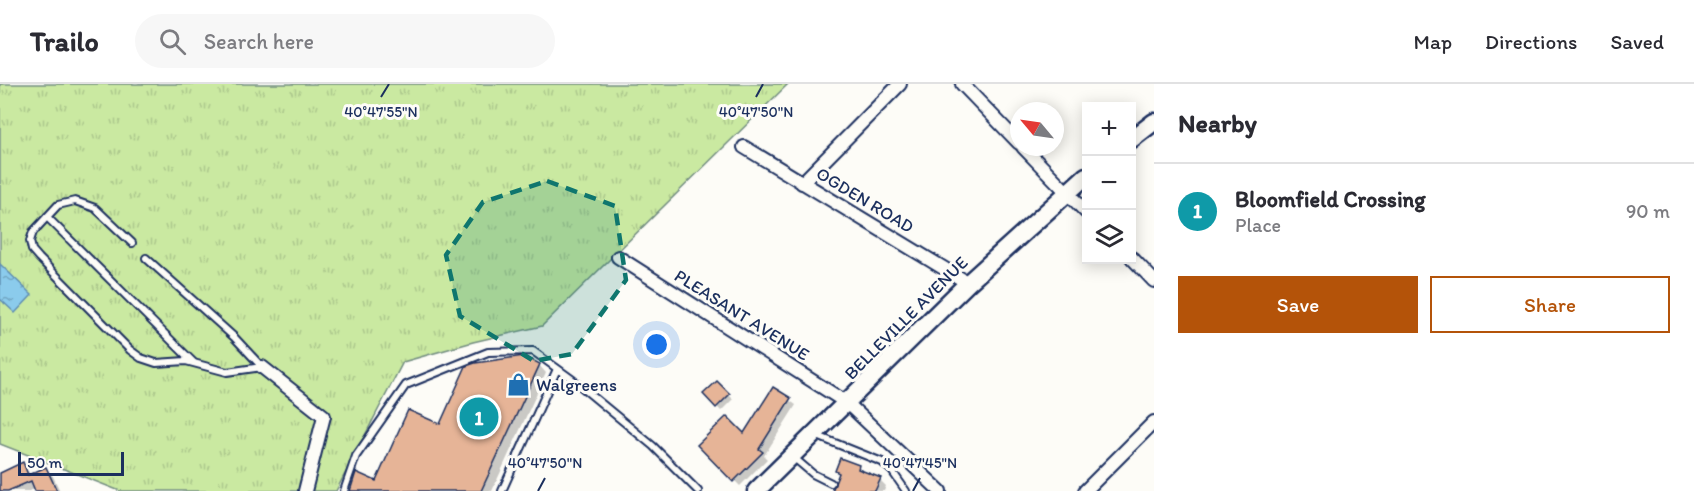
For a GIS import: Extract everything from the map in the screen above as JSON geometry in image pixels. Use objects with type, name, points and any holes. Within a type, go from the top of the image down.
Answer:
[{"type":"main road","points":[[1136,135],[1154,122]]},
{"type":"main road","name":"BELLEVILLE AVENUE","points":[[758,490],[968,283],[1082,179]]},
{"type":"street","points":[[802,183],[900,84]]},
{"type":"street","points":[[962,84],[1010,134]]},
{"type":"street","name":"OGDEN ROAD","points":[[744,147],[968,283]]},
{"type":"street","points":[[1032,156],[1084,210]]},
{"type":"street","name":"PLEASANT AVENUE","points":[[618,257],[847,403],[940,491]]},
{"type":"street","points":[[1136,263],[1154,281]]},
{"type":"street","points":[[262,367],[324,416],[305,491]]},
{"type":"street","points":[[1085,491],[1154,422]]},
{"type":"lane","points":[[132,243],[101,213],[86,204],[75,201],[58,205],[33,232],[30,241],[32,250],[130,350],[141,358],[156,363],[173,361],[194,363],[227,372],[262,367]]},
{"type":"lane","points":[[47,217],[194,363]]},
{"type":"lane","points":[[146,258],[234,337],[262,367]]},
{"type":"lane","points":[[344,491],[356,456],[406,385],[488,352],[532,351],[653,446],[698,491]]},
{"type":"lane","points":[[502,491],[557,369]]},
{"type":"lane","points":[[814,435],[882,462],[892,471],[906,491]]},
{"type":"lane","points":[[792,456],[813,474],[831,483]]},
{"type":"lane","points":[[686,491],[691,485]]},
{"type":"highlighted area","points":[[547,181],[615,206],[626,280],[572,354],[534,361],[460,316],[446,255],[483,202]]},
{"type":"green space","points":[[0,84],[788,84],[542,326],[473,342],[403,362],[336,491],[120,491],[0,444]]},
{"type":"water","points":[[0,264],[32,295],[15,313],[0,299]]},
{"type":"building","points":[[524,356],[540,364],[481,491],[350,491],[356,472],[376,481],[408,410],[440,424],[466,366]]},
{"type":"building","points":[[717,381],[730,394],[716,408],[703,394]]},
{"type":"building","points":[[773,387],[791,398],[759,449],[763,452],[733,482],[697,445],[727,416],[744,433]]},
{"type":"building","points":[[840,458],[859,465],[858,469],[881,478],[875,491],[832,491],[839,473],[835,471]]},
{"type":"building","points":[[23,462],[28,475],[46,467],[57,491],[35,491],[31,481],[8,491],[0,491],[0,473]]},
{"type":"place","name":"Walgreens","points":[[518,385]]},
{"type":"place","name":"Bloomfield Crossing","points":[[479,417]]}]
